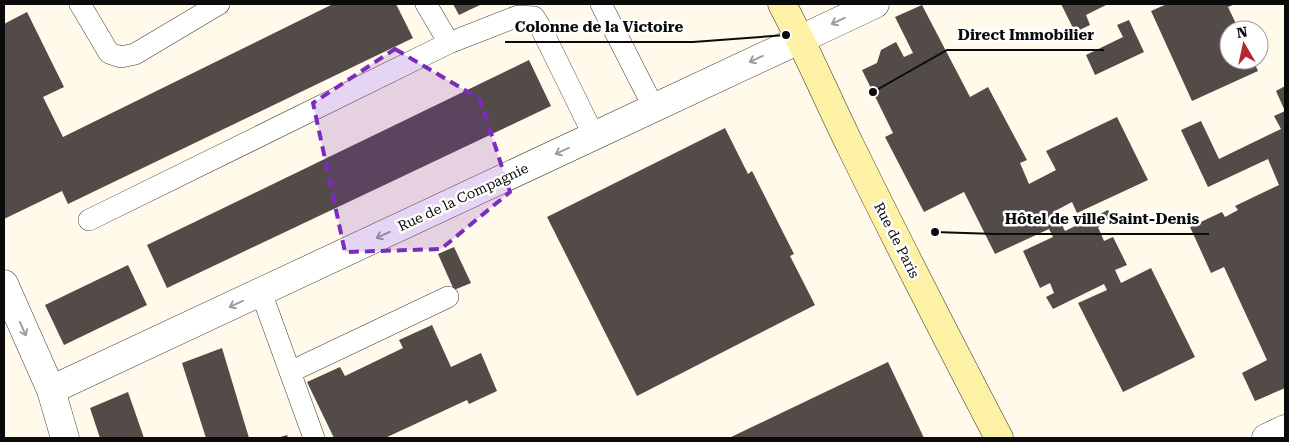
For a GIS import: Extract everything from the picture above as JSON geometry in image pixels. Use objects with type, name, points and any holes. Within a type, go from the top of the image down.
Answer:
[{"type":"main road","name":"Rue de Paris","points":[[782,4],[801,39],[822,88],[901,247],[999,438]]},
{"type":"street","name":"Rue de la Compagnie","points":[[51,390],[875,4]]},
{"type":"street","points":[[4,284],[51,390],[65,438]]},
{"type":"street","points":[[1266,438],[1285,429]]},
{"type":"lane","points":[[80,4],[109,53],[121,57],[135,54],[219,4]]},
{"type":"lane","points":[[426,4],[449,44]]},
{"type":"lane","points":[[601,4],[654,108]]},
{"type":"lane","points":[[90,220],[449,44],[518,16],[534,17],[541,28],[594,136]]},
{"type":"lane","points":[[260,292],[314,438]]},
{"type":"lane","points":[[290,372],[448,297]]},
{"type":"highlighted area","points":[[395,49],[480,99],[510,192],[441,249],[345,252],[313,103]]},
{"type":"building","points":[[333,4],[396,4],[413,38],[68,204],[62,191],[4,219],[4,24],[27,12],[64,87],[43,97],[63,137]]},
{"type":"building","points":[[453,4],[482,4],[459,15]]},
{"type":"building","points":[[1061,4],[1108,4],[1086,15],[1090,25],[1075,32]]},
{"type":"building","points":[[1167,4],[1235,4],[1228,7],[1234,20],[1219,20],[1219,70],[1258,71],[1192,101],[1151,11]]},
{"type":"building","points":[[922,5],[970,97],[988,87],[1027,160],[1020,163],[1029,184],[1056,170],[1046,151],[1117,117],[1148,180],[1077,213],[1072,202],[1055,211],[1065,231],[1108,210],[1113,219],[1098,227],[1104,241],[1113,237],[1127,265],[1115,270],[1121,283],[1151,268],[1195,357],[1123,392],[1078,303],[1107,290],[1104,284],[1053,309],[1046,297],[1054,293],[1050,283],[1040,288],[1023,251],[1053,237],[1049,229],[995,254],[964,192],[924,212],[885,137],[893,133],[862,70],[877,63],[881,50],[896,42],[904,57],[913,53],[895,17]]},
{"type":"building","points":[[1129,20],[1144,52],[1095,75],[1086,55],[1123,37],[1117,25]]},
{"type":"building","points":[[529,60],[551,106],[167,288],[147,245]]},
{"type":"building","points":[[1285,86],[1285,111],[1276,91]]},
{"type":"building","points":[[1285,111],[1285,388],[1255,401],[1242,373],[1267,360],[1224,267],[1211,273],[1190,227],[1222,212],[1225,217],[1238,210],[1235,206],[1279,185],[1268,159],[1208,187],[1181,130],[1201,121],[1219,159],[1281,129],[1274,116]]},
{"type":"building","points":[[725,128],[748,174],[752,171],[794,254],[790,256],[815,305],[637,396],[547,217]]},
{"type":"building","points":[[454,247],[471,283],[454,290],[438,254]]},
{"type":"building","points":[[128,265],[147,305],[64,345],[45,305]]},
{"type":"building","points":[[432,325],[451,367],[481,353],[497,391],[469,404],[467,400],[385,438],[334,438],[307,382],[340,367],[345,376],[403,348],[399,340]]},
{"type":"building","points":[[222,348],[249,438],[206,438],[182,363]]},
{"type":"building","points":[[888,362],[924,438],[729,438]]},
{"type":"building","points":[[128,392],[144,438],[100,438],[90,408]]},
{"type":"building","points":[[287,435],[288,438],[277,438]]},
{"type":"place","name":"Colonne de la Victoire","points":[[786,35]]},
{"type":"place","name":"Direct Immobilier","points":[[873,92]]},
{"type":"place","name":"Hôtel de ville Saint-Denis","points":[[935,232]]}]
